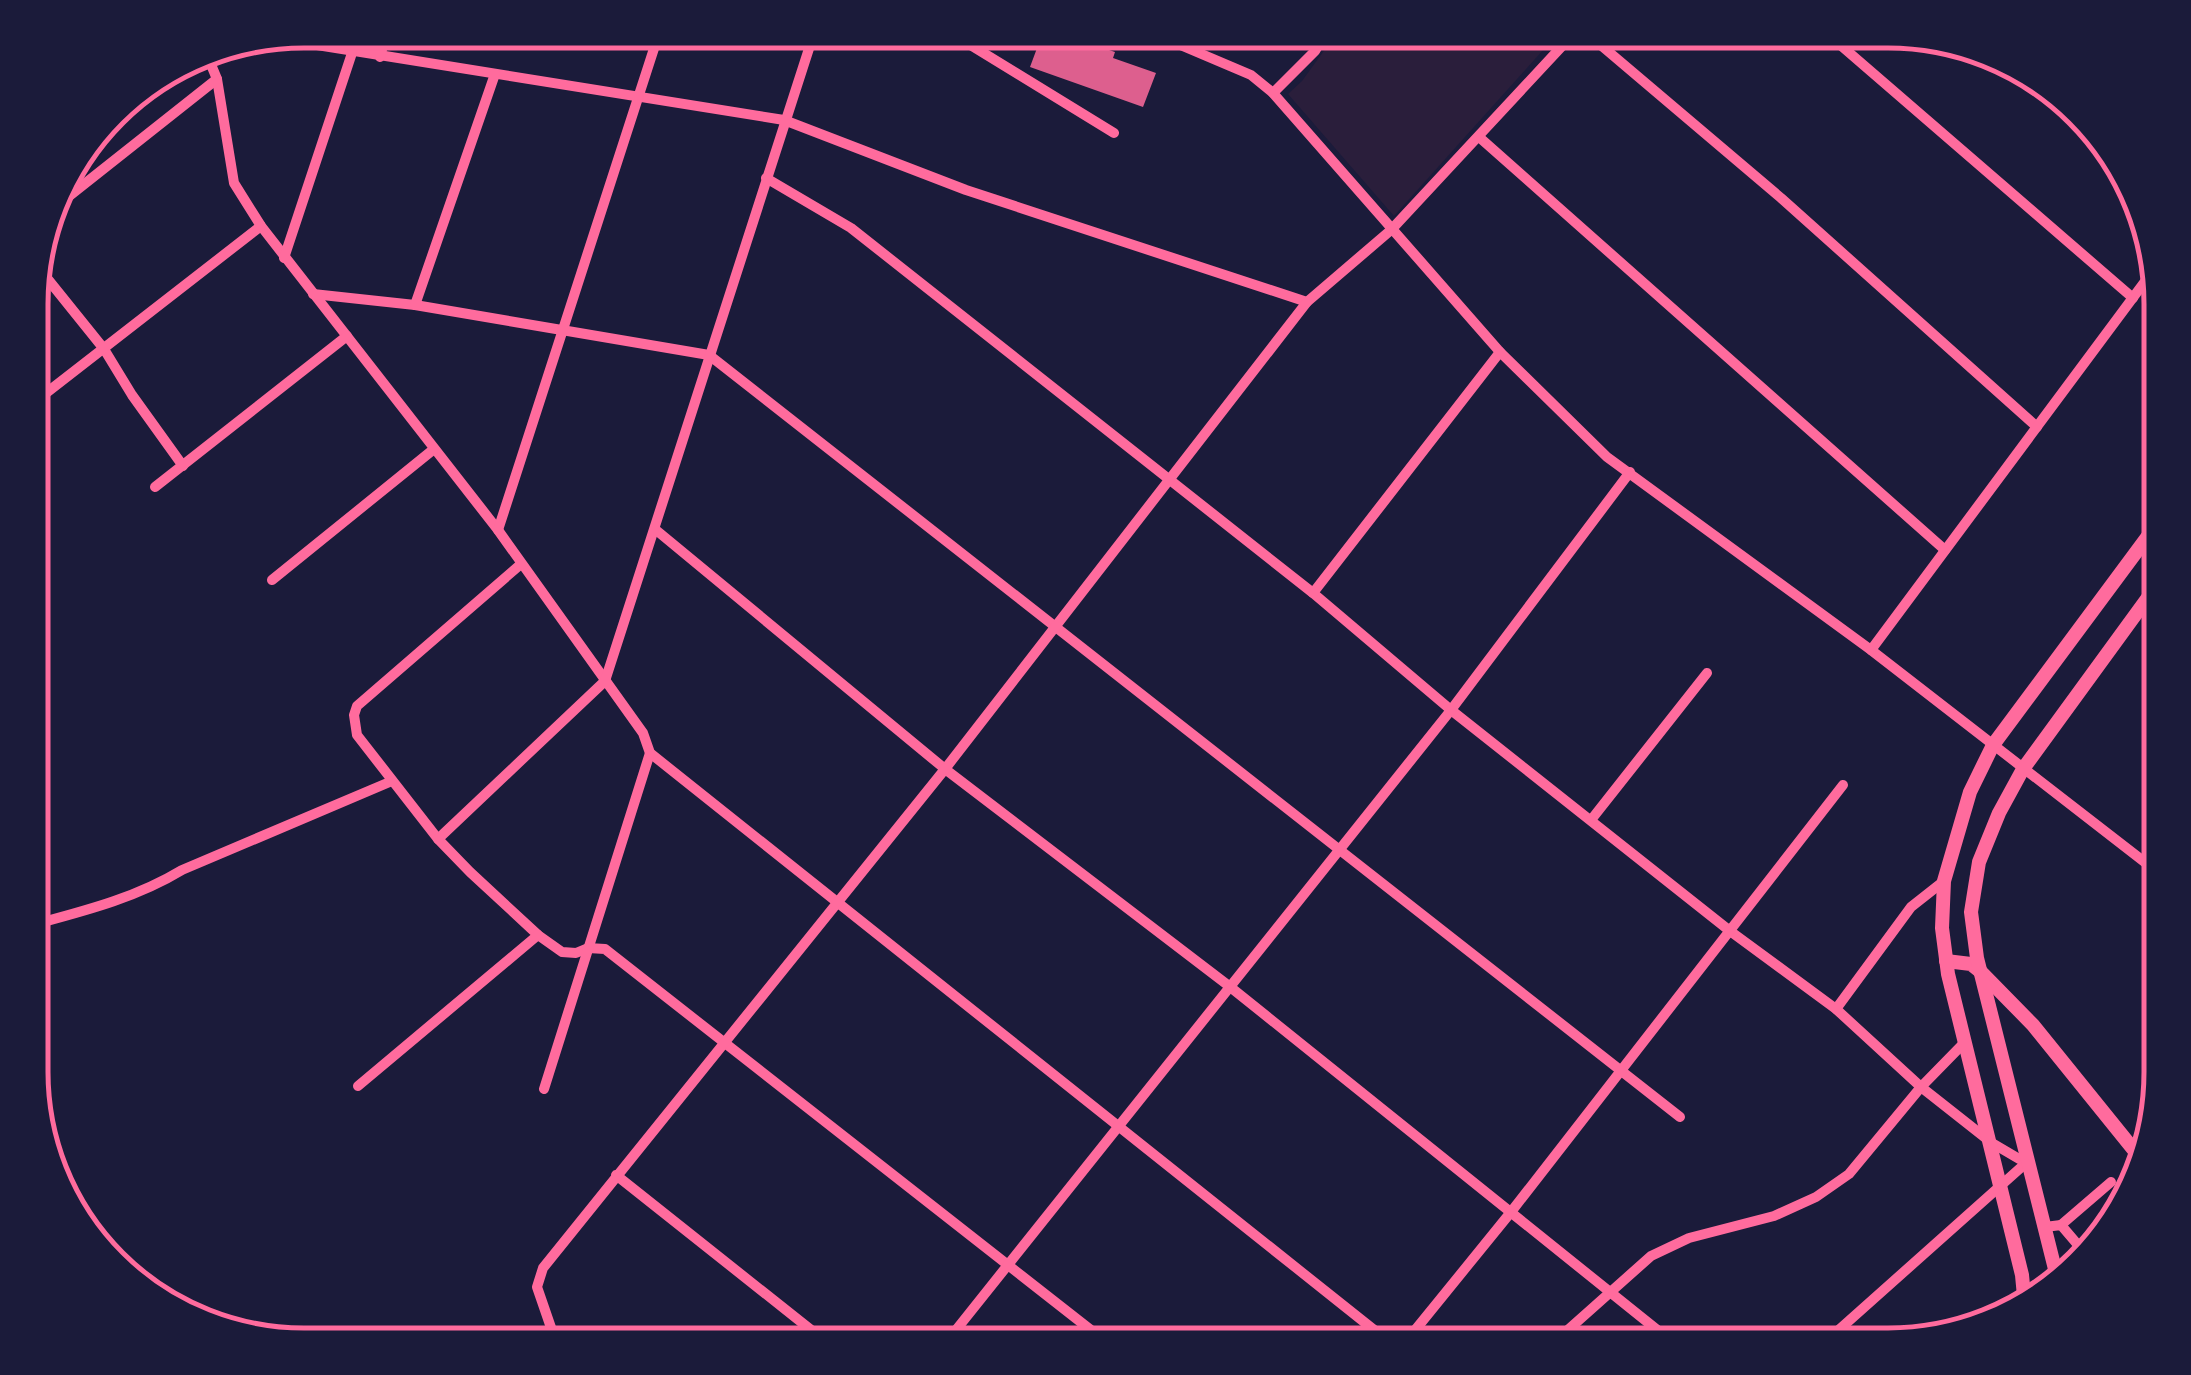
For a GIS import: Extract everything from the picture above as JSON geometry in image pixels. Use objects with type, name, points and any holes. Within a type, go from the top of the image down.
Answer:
[{"type":"street","points":[[325,48],[784,120],[966,190],[1307,302]]},
{"type":"street","points":[[380,57],[383,48]]},
{"type":"street","points":[[498,530],[654,48]]},
{"type":"street","points":[[438,839],[604,681],[809,48]]},
{"type":"street","points":[[983,48],[1114,133]]},
{"type":"street","points":[[1189,48],[1236,68],[1274,93],[1500,352],[1608,456],[1871,650],[2143,861]]},
{"type":"street","points":[[1274,93],[1317,48]]},
{"type":"street","points":[[550,1328],[537,1287],[543,1268],[616,1175],[945,768],[1307,302],[1391,230],[1563,48]]},
{"type":"street","points":[[1602,48],[1781,198],[2037,427]]},
{"type":"street","points":[[1844,48],[2133,298]]},
{"type":"street","points":[[284,258],[352,53]]},
{"type":"street","points":[[211,65],[217,79],[234,183],[260,226],[498,530],[643,734],[650,754],[1373,1327]]},
{"type":"street","points":[[415,305],[495,74]]},
{"type":"street","points":[[73,194],[217,79]]},
{"type":"street","points":[[1479,137],[1945,550]]},
{"type":"street","points":[[766,178],[851,228],[1313,593],[1451,710],[1730,931],[1836,1009],[1922,1087],[1992,1143],[2026,1163]]},
{"type":"street","points":[[48,392],[260,226]]},
{"type":"street","points":[[49,281],[104,348],[132,396],[183,466]]},
{"type":"street","points":[[1871,650],[2143,285]]},
{"type":"street","points":[[313,294],[415,305],[709,355],[1680,1117]]},
{"type":"street","points":[[155,487],[347,336]]},
{"type":"street","points":[[1313,593],[1500,352]]},
{"type":"street","points":[[272,580],[434,448]]},
{"type":"street","points":[[957,1328],[1451,710],[1630,472]]},
{"type":"street","points":[[656,530],[945,768],[1229,986],[1655,1327]]},
{"type":"street","points":[[2023,1288],[1946,961],[1942,928],[1944,881],[1970,792],[1993,745],[2143,543]]},
{"type":"street","points":[[522,564],[357,706],[357,735],[438,839],[538,935],[562,952],[605,948],[1088,1328]]},
{"type":"street","points":[[2056,1264],[2053,1226],[2026,1163],[1981,972],[1971,912],[1979,862],[2022,769],[2143,604]]},
{"type":"street","points":[[1590,820],[1707,674]]},
{"type":"street","points":[[544,1089],[650,754]]},
{"type":"street","points":[[48,921],[162,882],[182,870],[392,782]]},
{"type":"street","points":[[1417,1327],[1844,785]]},
{"type":"street","points":[[1836,1009],[1911,907],[1944,881]]},
{"type":"street","points":[[358,1086],[538,935]]},
{"type":"street","points":[[1946,961],[1971,964],[2034,1025],[2132,1147]]},
{"type":"street","points":[[1570,1327],[1650,1256],[1689,1238],[1774,1216],[1816,1197],[1849,1174],[1964,1043]]},
{"type":"street","points":[[1842,1327],[2026,1163]]},
{"type":"street","points":[[616,1175],[808,1328]]},
{"type":"street","points":[[2053,1226],[2111,1182]]},
{"type":"street","points":[[2053,1226],[2075,1245]]},
{"type":"shaded area","points":[[1326,48],[1545,48],[1394,216],[1288,94]]},
{"type":"building","points":[[1037,48],[1103,48],[1115,52],[1113,58],[1156,73],[1143,107],[1030,67]]}]
